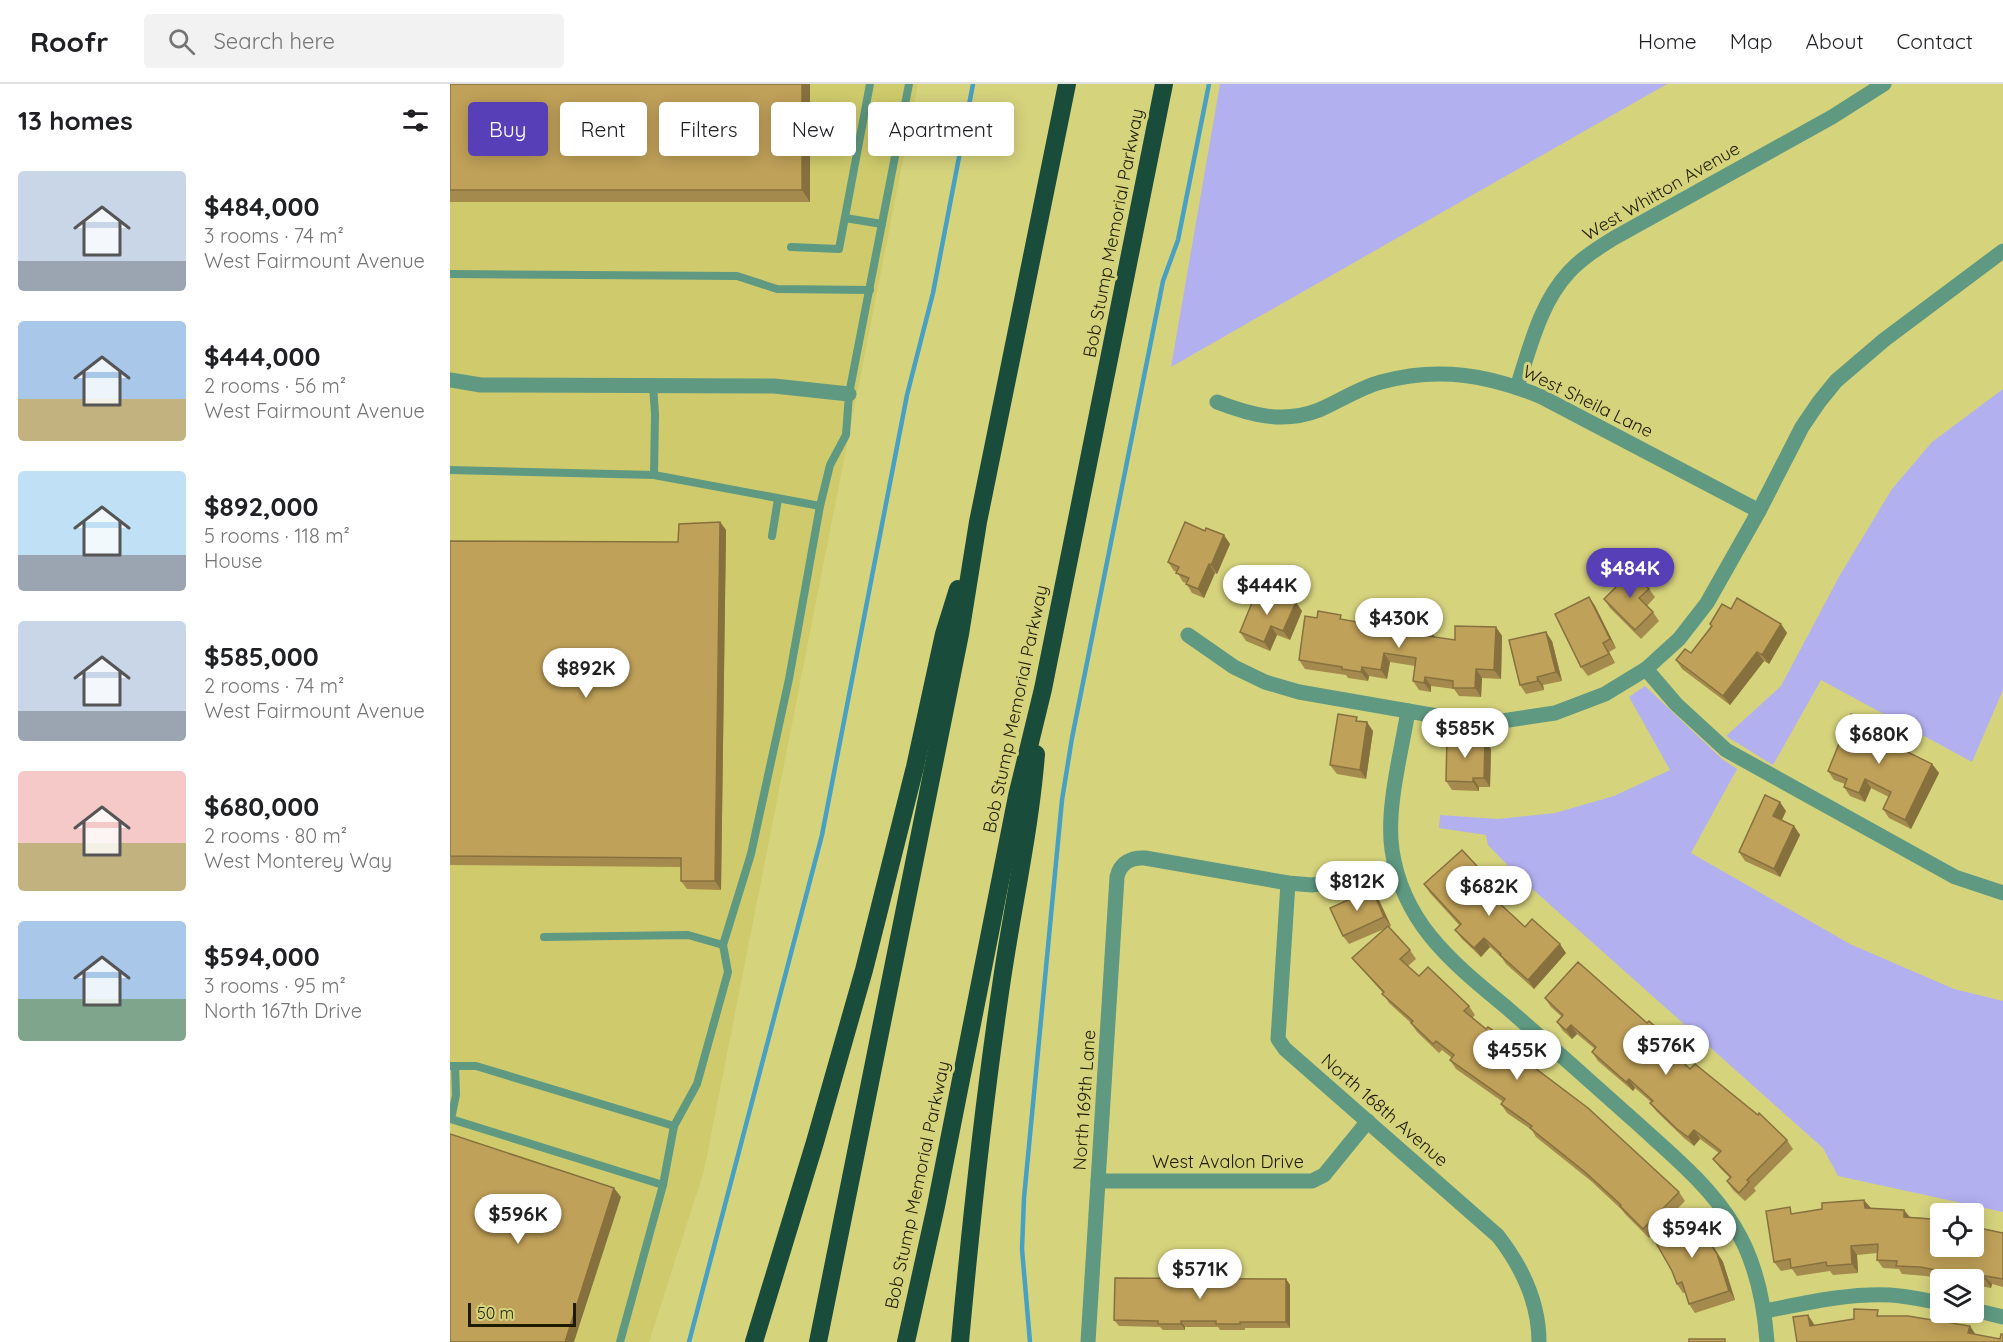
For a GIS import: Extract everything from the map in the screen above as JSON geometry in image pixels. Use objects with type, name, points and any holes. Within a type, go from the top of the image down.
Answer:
[{"type":"highway","points":[[818,1342],[960,634],[978,522],[1067,84]]},
{"type":"highway","name":"Bob Stump Memorial Parkway","points":[[906,1342],[936,1206],[1017,796],[1040,701],[1166,84]]},
{"type":"highway","points":[[754,1342],[864,970],[910,789],[944,634],[978,522]]},
{"type":"highway","points":[[960,1342],[987,1088],[1002,978],[1033,798],[1040,701]]},
{"type":"street","name":"West Whitton Avenue","points":[[1517,387],[1542,316],[1555,289],[1588,254],[1832,117],[1884,84]]},
{"type":"street","points":[[1188,635],[1234,668],[1265,682],[1299,692],[1437,716],[1502,721],[1555,713],[1605,694],[1646,669],[1679,639],[1707,603],[1759,511],[1802,427],[1836,381],[1875,346],[2003,251]]},
{"type":"street","name":"West Sheila Lane","points":[[1217,402],[1245,413],[1273,418],[1296,417],[1318,410],[1381,382],[1416,375],[1449,373],[1484,377],[1517,387],[1578,415],[1759,511]]},
{"type":"street","points":[[450,380],[481,386],[774,386],[849,394]]},
{"type":"street","points":[[1646,669],[1676,704],[1726,750],[1955,877],[2003,892]]},
{"type":"street","points":[[1408,711],[1392,815],[1392,849],[1395,867],[1413,911],[1439,949],[1669,1152],[1724,1210],[1735,1226],[1752,1262],[1765,1311],[1767,1342]]},
{"type":"street","name":"North 169th Lane","points":[[1088,1342],[1117,877],[1122,866],[1131,859],[1145,858],[1288,883]]},
{"type":"street","points":[[1288,883],[1312,885],[1342,882],[1395,867]]},
{"type":"street","name":"North 168th Avenue","points":[[1288,883],[1278,1039],[1285,1049],[1498,1236],[1510,1252],[1527,1283],[1537,1316],[1539,1342]]},
{"type":"street","name":"West Avalon Drive","points":[[1098,1181],[1312,1181],[1324,1175],[1368,1121]]},
{"type":"street","points":[[1765,1311],[1841,1297],[1866,1295],[1892,1295],[1930,1301]]},
{"type":"street","points":[[1984,1312],[2003,1317]]},
{"type":"lane","points":[[791,247],[838,249],[870,84]]},
{"type":"lane","points":[[620,1342],[663,1185],[674,1126],[697,1084],[728,972],[723,945],[751,854],[789,679],[820,506],[830,465],[846,435],[849,394],[909,84]]},
{"type":"lane","points":[[844,218],[882,225]]},
{"type":"lane","points":[[450,274],[737,276],[777,289],[870,290]]},
{"type":"lane","points":[[653,386],[654,475]]},
{"type":"lane","points":[[450,470],[654,475],[820,506]]},
{"type":"lane","points":[[772,536],[778,499]]},
{"type":"lane","points":[[544,937],[688,935],[723,945]]},
{"type":"lane","points":[[663,1185],[451,1119],[456,1095],[452,1066],[476,1066],[674,1126]]},
{"type":"shaded area","points":[[450,84],[918,84],[914,102],[868,102],[868,156],[904,156],[704,1171],[649,1342],[450,1342]]},
{"type":"shaded area","points":[[1220,84],[1667,84],[1171,367]]},
{"type":"shaded area","points":[[2003,389],[2003,690],[1972,762],[1821,680],[1773,765],[1726,736],[1781,686],[1840,575],[1892,489],[1932,442]]},
{"type":"shaded area","points":[[1645,686],[1722,759],[1737,769],[1691,853],[1850,944],[1954,989],[2003,1001],[2003,1212],[1984,1208],[1984,1203],[1962,1203],[1838,1176],[1823,1148],[1519,877],[1488,845],[1486,835],[1439,828],[1440,815],[1498,819],[1555,813],[1614,796],[1670,770],[1629,697]]},
{"type":"building","points":[[450,84],[802,84],[802,102],[771,102],[771,156],[802,156],[802,190],[450,190]]},
{"type":"building","points":[[720,522],[715,881],[681,881],[681,858],[450,856],[450,541],[678,542],[679,524]]},
{"type":"building","points":[[1185,522],[1205,531],[1206,528],[1224,535],[1198,589],[1186,584],[1189,578],[1176,573],[1179,567],[1168,562]]},
{"type":"building","points":[[1627,566],[1649,589],[1639,598],[1653,612],[1635,630],[1604,599],[1619,584],[1614,579]]},
{"type":"building","points":[[1256,593],[1274,600],[1277,594],[1296,602],[1283,631],[1271,626],[1264,642],[1240,632]]},
{"type":"building","points":[[1589,597],[1610,639],[1603,643],[1609,654],[1581,667],[1555,614]]},
{"type":"building","points":[[1737,598],[1781,624],[1762,655],[1757,652],[1723,696],[1676,660],[1685,649],[1691,653],[1712,626],[1710,624],[1722,604],[1731,609]]},
{"type":"building","points":[[1318,611],[1341,615],[1340,619],[1380,626],[1379,630],[1406,634],[1408,625],[1429,628],[1427,636],[1455,640],[1455,626],[1496,627],[1494,670],[1476,669],[1475,688],[1453,688],[1453,681],[1425,677],[1424,683],[1413,681],[1416,658],[1384,653],[1381,670],[1362,667],[1361,672],[1299,660],[1305,616],[1317,618]]},
{"type":"building","points":[[1546,632],[1556,672],[1537,677],[1538,681],[1520,685],[1509,640]]},
{"type":"building","points":[[1338,714],[1357,717],[1356,721],[1367,722],[1360,770],[1330,765]]},
{"type":"building","points":[[1851,714],[1886,728],[1881,739],[1932,764],[1905,820],[1883,809],[1891,792],[1865,779],[1859,793],[1844,787],[1847,779],[1828,771]]},
{"type":"building","points":[[1447,734],[1466,735],[1466,740],[1485,740],[1484,778],[1473,778],[1473,782],[1446,781]]},
{"type":"building","points":[[1765,795],[1780,802],[1773,816],[1794,826],[1774,869],[1739,852]]},
{"type":"building","points":[[1462,850],[1490,880],[1482,887],[1525,927],[1532,919],[1560,944],[1528,980],[1484,938],[1474,948],[1455,930],[1461,924],[1424,884]]},
{"type":"building","points":[[1372,889],[1384,917],[1343,936],[1330,908]]},
{"type":"building","points":[[1388,926],[1410,950],[1400,959],[1419,976],[1428,967],[1469,1006],[1464,1011],[1486,1029],[1488,1027],[1527,1054],[1523,1059],[1588,1108],[1679,1192],[1643,1229],[1585,1172],[1530,1128],[1532,1126],[1501,1104],[1505,1099],[1450,1060],[1454,1055],[1436,1041],[1433,1044],[1411,1023],[1413,1021],[1382,994],[1384,992],[1352,958]]},
{"type":"building","points":[[1578,962],[1647,1023],[1649,1021],[1676,1045],[1671,1051],[1690,1069],[1695,1064],[1758,1115],[1759,1113],[1787,1140],[1747,1180],[1749,1182],[1739,1193],[1727,1181],[1731,1177],[1713,1159],[1721,1151],[1694,1130],[1688,1137],[1677,1129],[1650,1103],[1653,1101],[1629,1079],[1626,1082],[1592,1052],[1596,1047],[1571,1025],[1566,1030],[1557,1022],[1563,1015],[1545,998]]},
{"type":"building","points":[[450,1134],[614,1188],[565,1342],[450,1342]]},
{"type":"building","points":[[1864,1200],[1865,1208],[1904,1210],[1904,1217],[1930,1219],[1930,1257],[1984,1257],[1984,1229],[2003,1233],[2003,1279],[1985,1276],[1984,1279],[1984,1269],[1931,1269],[1896,1266],[1897,1261],[1877,1260],[1878,1244],[1851,1246],[1852,1264],[1827,1266],[1826,1262],[1791,1268],[1790,1259],[1774,1262],[1766,1211],[1790,1207],[1791,1214],[1822,1209],[1822,1203]]},
{"type":"building","points":[[1691,1212],[1717,1254],[1729,1291],[1689,1304],[1682,1282],[1677,1284],[1651,1234]]},
{"type":"building","points":[[1115,1278],[1286,1279],[1286,1322],[1216,1324],[1216,1321],[1181,1321],[1181,1324],[1158,1324],[1158,1321],[1114,1320]]},
{"type":"building","points":[[1854,1309],[1878,1310],[1877,1316],[1908,1316],[1930,1320],[1930,1323],[1970,1326],[1968,1333],[2000,1339],[2003,1334],[2003,1342],[1797,1342],[1793,1317],[1808,1315],[1810,1326],[1854,1319]]},
{"type":"building","points":[[1689,1339],[1725,1339],[1725,1342],[1689,1342]]},
{"type":"waterway","points":[[689,1342],[822,835],[907,395],[933,293],[973,84]]},
{"type":"waterway","points":[[1030,1342],[1022,1249],[1024,1198],[1062,800],[1072,738],[1163,281],[1178,240],[1209,84]]}]
